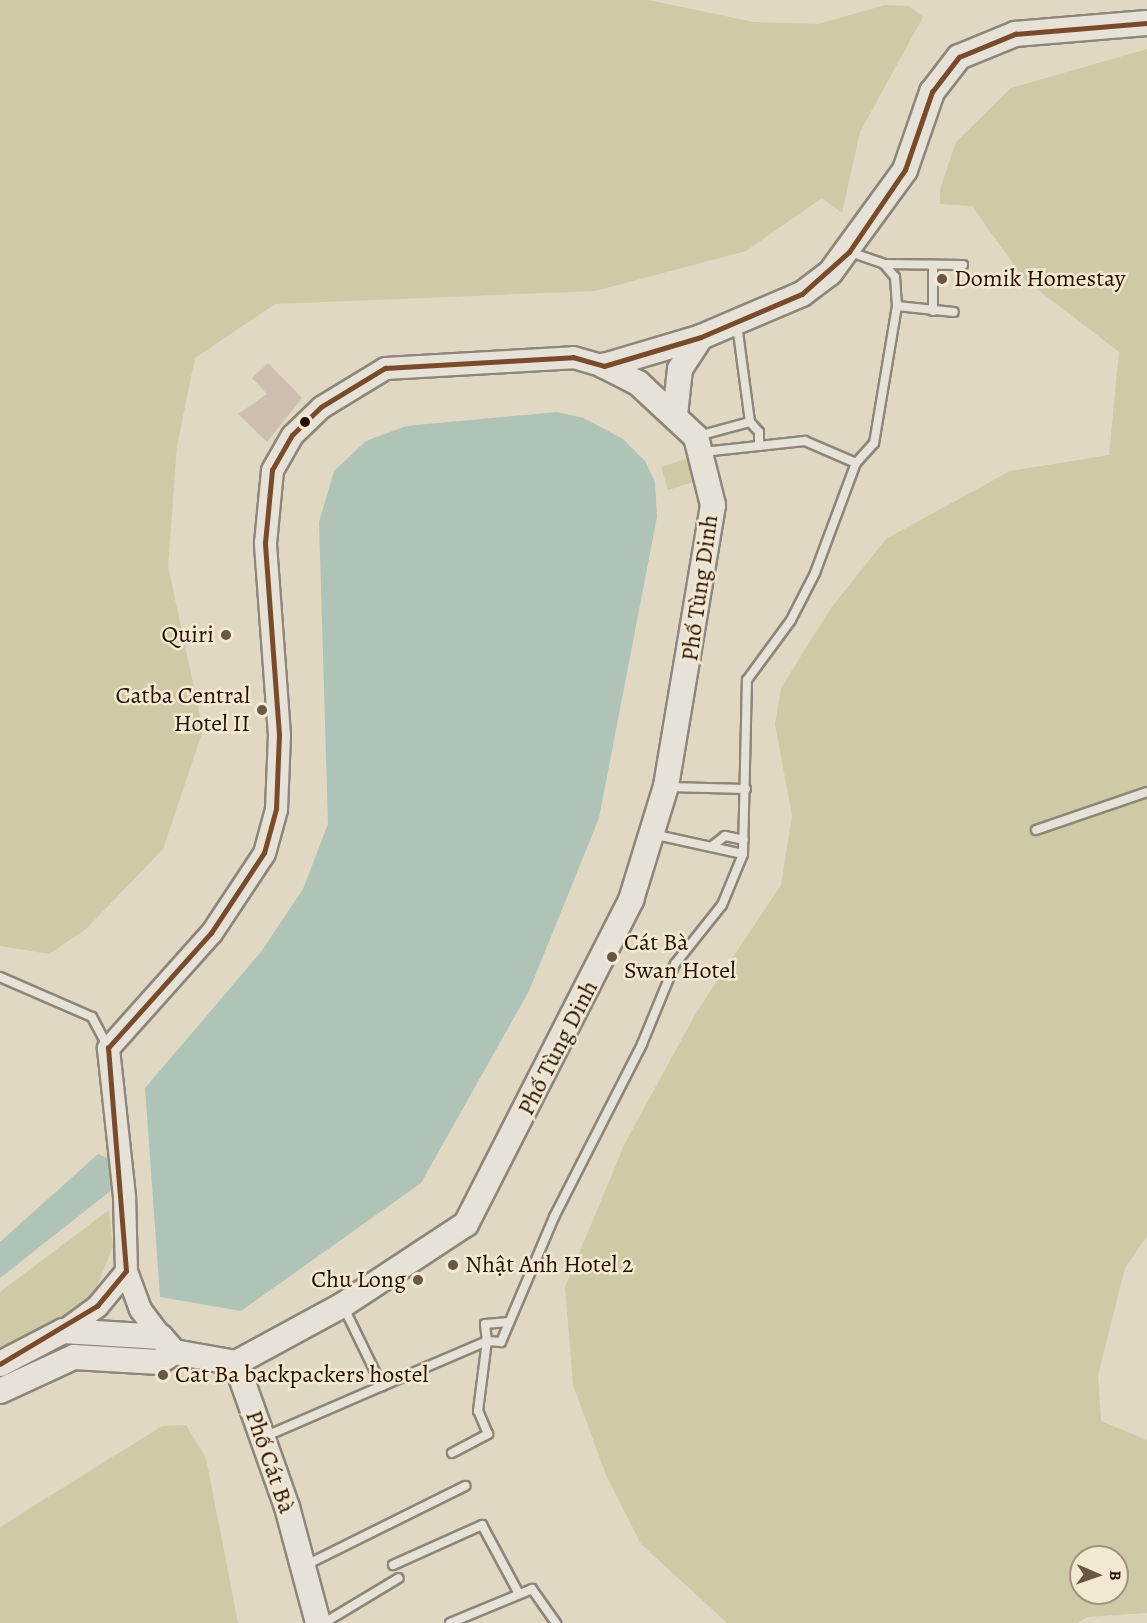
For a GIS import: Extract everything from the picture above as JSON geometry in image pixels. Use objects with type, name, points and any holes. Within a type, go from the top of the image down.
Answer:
[{"type":"main road","points":[[604,366],[701,337],[736,320],[802,294],[849,252],[905,170],[932,92],[959,57],[1015,34],[1147,23]]},
{"type":"main road","points":[[675,415],[680,369],[701,337]]},
{"type":"main road","points":[[604,366],[638,383],[675,415],[699,444]]},
{"type":"main road","name":"Phố Tùng Dinh","points":[[236,1363],[343,1305],[466,1224],[632,900],[666,786],[713,505],[699,444]]},
{"type":"main road","points":[[63,1330],[74,1357]]},
{"type":"main road","points":[[0,1364],[63,1330],[168,1344],[236,1363]]},
{"type":"main road","points":[[0,1391],[74,1357],[159,1362],[168,1344]]},
{"type":"main road","name":"Phố Cát Bà","points":[[236,1363],[303,1566],[318,1623]]},
{"type":"street","points":[[168,1344],[140,1309],[126,1271],[124,1196],[108,1048],[211,933],[264,853],[276,809],[279,735],[265,543],[273,470],[292,435],[321,407],[385,368],[573,357],[604,366]]},
{"type":"street","points":[[63,1330],[97,1306],[126,1271]]},
{"type":"lane","points":[[849,252],[884,264],[963,265]]},
{"type":"lane","points":[[261,1439],[487,1341],[501,1342],[675,964],[722,905],[743,854],[747,680],[791,620],[815,573],[856,463],[874,443],[897,306],[895,277],[884,264]]},
{"type":"lane","points":[[933,265],[933,311]]},
{"type":"lane","points":[[897,306],[954,312]]},
{"type":"lane","points":[[736,320],[750,422],[759,432],[759,446]]},
{"type":"lane","points":[[699,444],[750,422]]},
{"type":"lane","points":[[699,444],[759,446],[805,441],[856,463]]},
{"type":"lane","points":[[666,786],[746,789]]},
{"type":"lane","points":[[1036,830],[1147,792]]},
{"type":"lane","points":[[652,834],[743,854]]},
{"type":"lane","points":[[711,847],[725,836],[744,840]]},
{"type":"lane","points":[[0,977],[92,1017],[108,1048]]},
{"type":"lane","points":[[343,1305],[382,1386]]},
{"type":"lane","points":[[452,1453],[488,1434],[478,1410],[487,1341],[485,1324],[509,1322]]},
{"type":"lane","points":[[303,1566],[465,1486]]},
{"type":"lane","points":[[393,1565],[482,1525],[518,1592]]},
{"type":"lane","points":[[324,1623],[399,1578]]},
{"type":"lane","points":[[450,1623],[518,1592],[532,1588],[556,1623]]},
{"type":"shaded area","points":[[0,0],[648,0],[754,22],[818,24],[885,5],[909,6],[923,17],[860,132],[842,213],[822,198],[746,251],[595,291],[275,304],[195,358],[177,446],[168,566],[203,730],[163,849],[86,929],[49,954],[0,946]]},
{"type":"shaded area","points":[[1147,49],[1147,1236],[1125,1268],[1098,1375],[1101,1421],[1147,1440],[1147,1613],[1087,1617],[1078,1623],[727,1623],[641,1544],[606,1475],[573,1385],[565,1287],[625,1143],[696,1013],[781,885],[792,816],[775,724],[781,688],[831,608],[886,539],[1010,471],[1109,455],[1119,352],[1024,279],[972,206],[940,204],[940,189],[956,142],[1011,88]]},
{"type":"shaded area","points":[[557,412],[584,418],[623,439],[645,461],[655,482],[657,517],[599,818],[529,991],[421,1183],[241,1311],[160,1297],[145,1088],[261,952],[303,889],[328,824],[319,522],[334,471],[366,441],[406,426]]},
{"type":"shaded area","points":[[689,458],[697,481],[668,490],[661,467]]},
{"type":"shaded area","points":[[98,1154],[111,1160],[113,1189],[0,1278],[0,1242]]},
{"type":"shaded area","points":[[109,1210],[113,1247],[92,1298],[97,1320],[0,1373],[0,1292]]},
{"type":"shaded area","points":[[186,1425],[206,1458],[238,1623],[0,1623],[0,1527],[162,1426]]},
{"type":"building","points":[[268,363],[302,398],[267,442],[238,414],[267,394],[252,378]]},
{"type":"transit line","points":[[0,1364],[97,1306],[126,1271],[108,1048],[211,933],[264,853],[276,809],[279,735],[265,543],[272,470],[292,435],[321,407],[385,368],[573,357],[604,366],[701,337],[802,294],[849,252],[905,170],[932,92],[959,57],[1015,34],[1147,23]]},
{"type":"place","name":"Domik Homestay","points":[[942,279]]},
{"type":"place","name":"Quiri","points":[[226,635]]},
{"type":"place","name":"Catba Central Hotel II","points":[[262,710]]},
{"type":"place","name":"Cát Bà Swan Hotel","points":[[612,957]]},
{"type":"place","name":"Nhật Anh Hotel 2","points":[[453,1265]]},
{"type":"place","name":"Chu Long","points":[[418,1280]]},
{"type":"place","name":"Cat Ba backpackers hostel","points":[[163,1375]]}]
